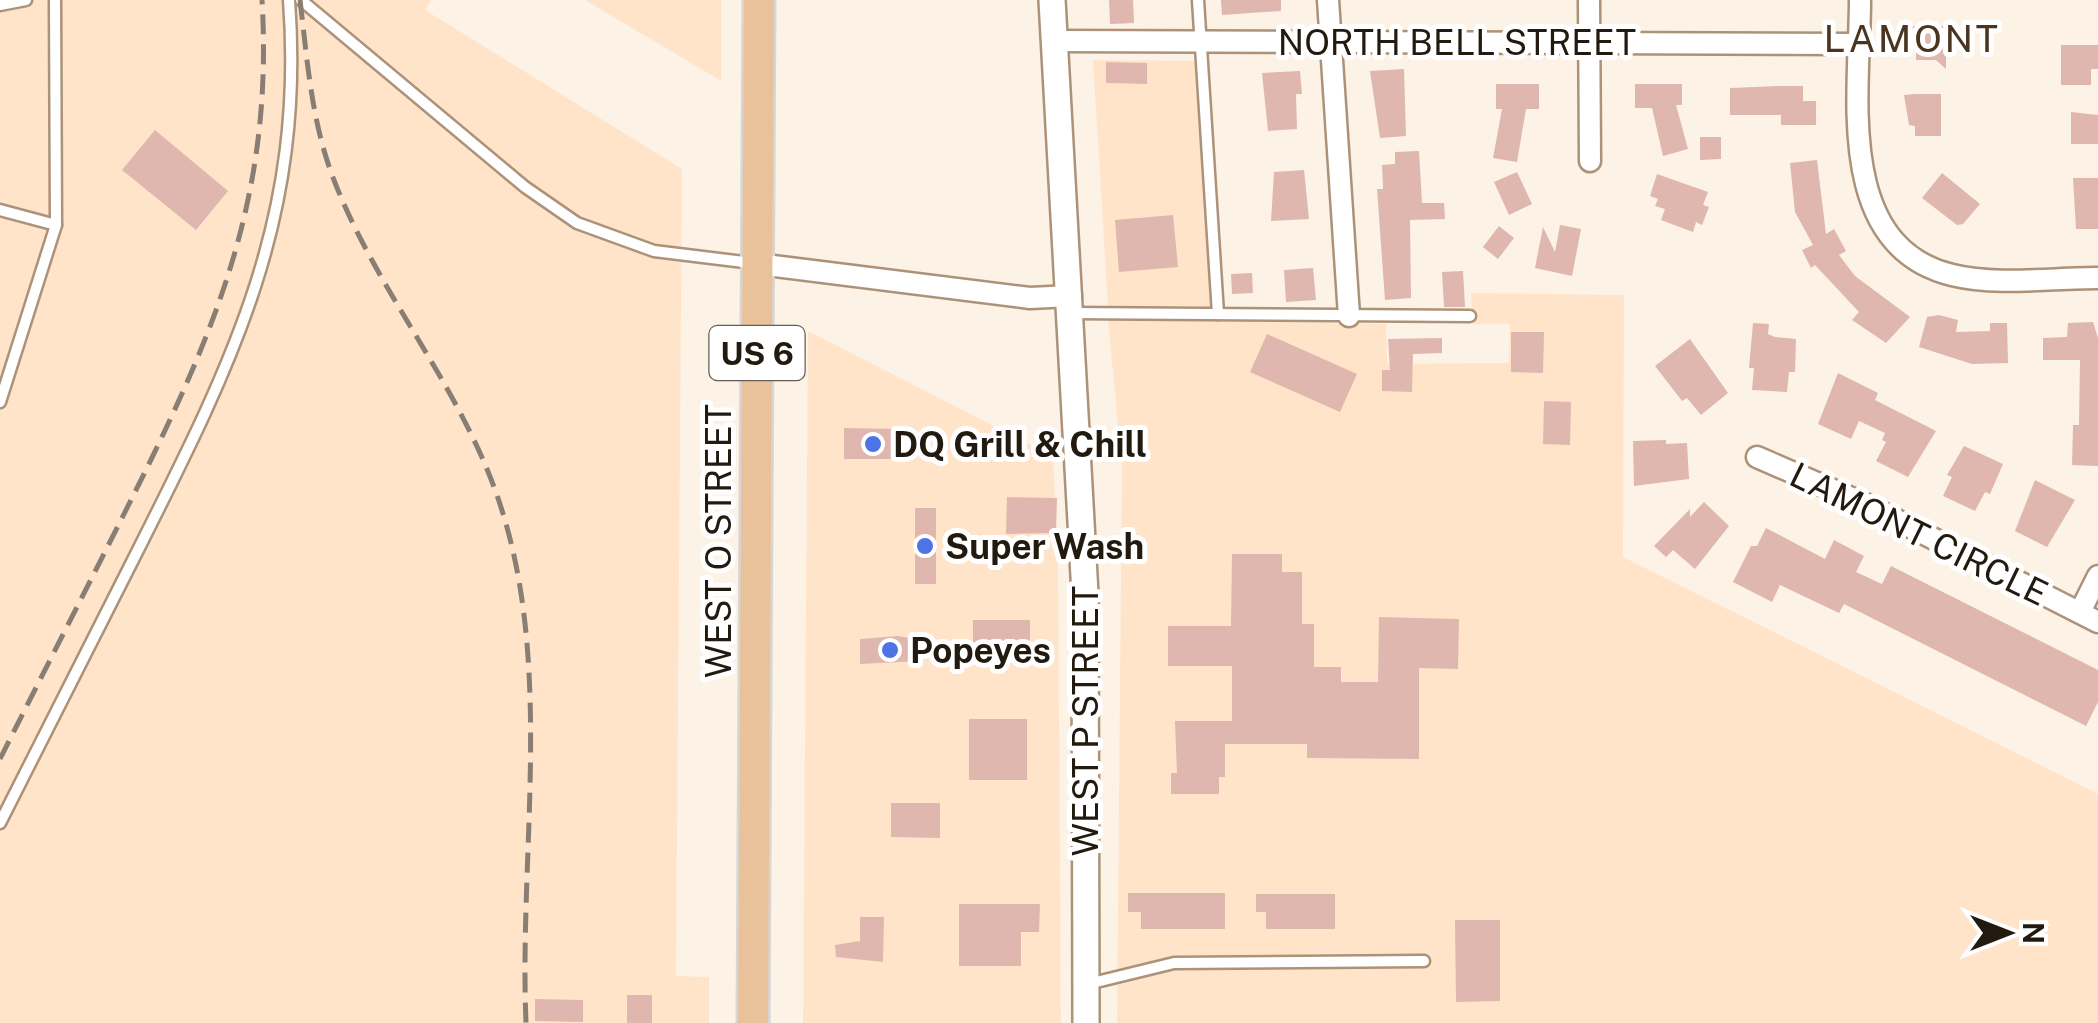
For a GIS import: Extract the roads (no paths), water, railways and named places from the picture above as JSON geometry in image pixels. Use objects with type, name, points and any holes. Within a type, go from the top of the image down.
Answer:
[{"type":"main road","name":"WEST O STREET","points":[[753,1023],[759,0]]},
{"type":"street","name":"WEST P STREET","points":[[1052,0],[1086,594],[1086,1023]]},
{"type":"street","points":[[1328,0],[1349,316]]},
{"type":"street","points":[[1589,0],[1590,161]]},
{"type":"street","points":[[1860,0],[1862,174],[1875,213],[1902,247],[1939,271],[1962,277],[2098,278]]},
{"type":"street","name":"NORTH BELL STREET","points":[[1055,41],[1860,44]]},
{"type":"street","points":[[758,264],[1071,304]]},
{"type":"street","name":"LAMONT CIRCLE","points":[[1757,457],[1865,504],[2089,617]]},
{"type":"street","points":[[2089,617],[2098,576]]},
{"type":"lane","points":[[0,5],[26,0]]},
{"type":"lane","points":[[0,402],[4,378],[56,225],[55,0]]},
{"type":"lane","points":[[0,823],[196,435],[243,329],[275,220],[289,134],[289,0]]},
{"type":"lane","points":[[301,0],[525,187],[577,223],[613,240],[654,251],[758,264]]},
{"type":"lane","points":[[1198,0],[1218,314]]},
{"type":"lane","points":[[0,210],[56,225]]},
{"type":"lane","points":[[1071,304],[1218,314],[1470,316]]},
{"type":"lane","points":[[1086,984],[1174,962],[1424,961]]},
{"type":"railway","points":[[0,759],[156,450],[210,328],[247,205],[258,141],[263,73],[262,0]]},
{"type":"railway","points":[[300,0],[314,108],[331,172],[371,259],[468,427],[504,517],[518,578],[527,640],[530,704],[526,1023]]},
{"type":"place","name":"DQ Grill & Chill","points":[[873,444]]},
{"type":"place","name":"Super Wash","points":[[925,546]]},
{"type":"place","name":"Popeyes","points":[[890,650]]},
{"type":"district","name":"LAMONT","points":[[1912,38]]}]
